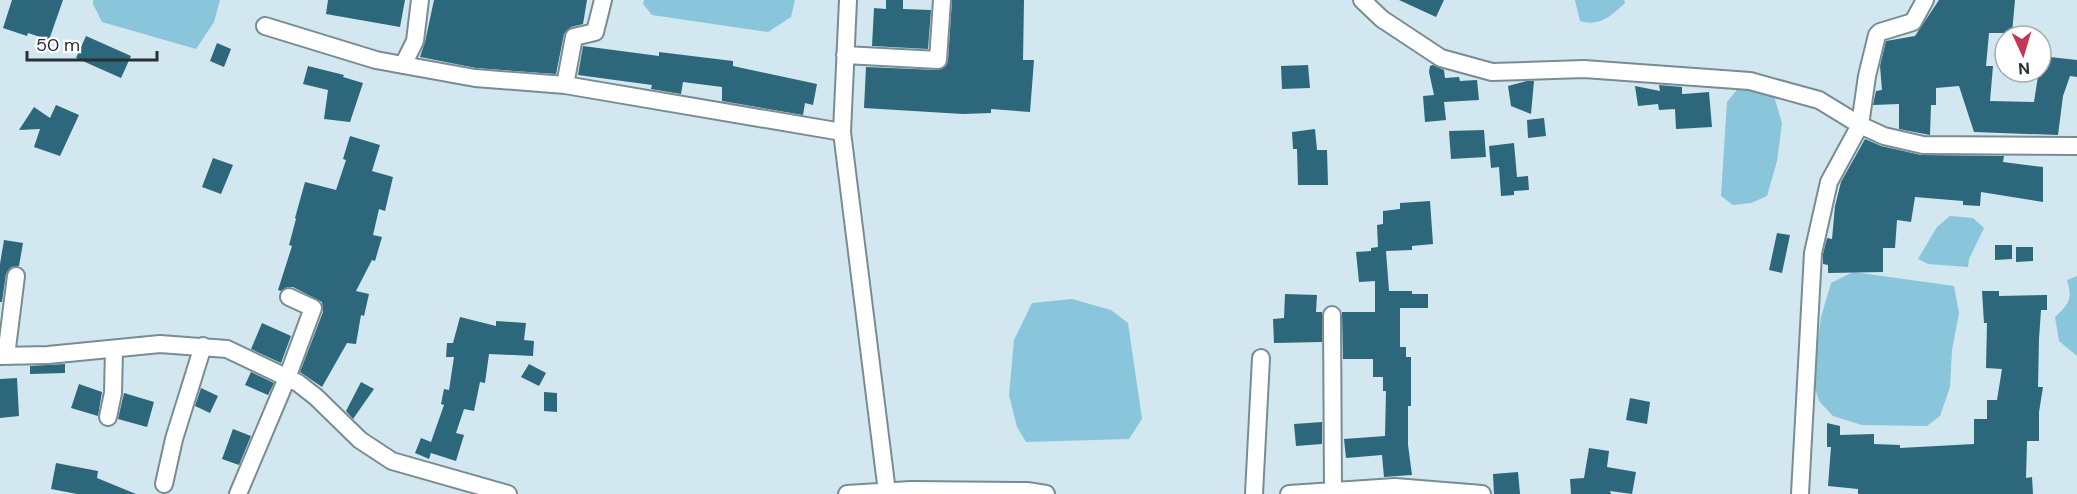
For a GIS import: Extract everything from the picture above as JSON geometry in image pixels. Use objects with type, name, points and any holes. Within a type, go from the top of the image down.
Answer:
[{"type":"street","points":[[403,65],[415,41],[420,0]]},
{"type":"street","points":[[565,85],[574,37],[595,32],[603,0]]},
{"type":"street","points":[[848,0],[842,132],[882,493]]},
{"type":"street","points":[[845,55],[938,60],[942,0]]},
{"type":"street","points":[[1362,0],[1382,18],[1441,58],[1492,72],[1584,69],[1750,81],[1819,100],[1860,125],[1884,136],[1923,145],[2077,146]]},
{"type":"street","points":[[1800,494],[1813,253],[1829,182],[1860,125],[1866,76],[1877,34],[1913,22],[1925,0]]},
{"type":"street","points":[[265,26],[376,60],[403,65],[475,78],[565,85],[842,132]]},
{"type":"street","points":[[16,276],[3,356],[160,344],[227,349],[287,378],[316,397],[360,440],[392,461],[508,494]]},
{"type":"street","points":[[238,494],[287,378],[313,308],[289,297]]},
{"type":"street","points":[[1332,315],[1333,490]]},
{"type":"street","points":[[164,484],[174,439],[203,346]]},
{"type":"street","points":[[108,417],[113,393],[114,349]]},
{"type":"street","points":[[1254,494],[1261,358]]},
{"type":"street","points":[[1291,494],[1395,488],[1482,494]]},
{"type":"street","points":[[848,494],[1004,491],[1044,494]]},
{"type":"water","points":[[93,0],[220,0],[214,22],[196,49],[102,22]]},
{"type":"water","points":[[644,0],[795,0],[791,17],[768,32],[652,15],[643,4]]},
{"type":"water","points":[[1575,0],[1624,0],[1625,3],[1605,19],[1594,23],[1580,21]]},
{"type":"water","points":[[1740,86],[1774,96],[1782,123],[1777,161],[1767,196],[1751,203],[1733,205],[1721,196],[1727,102]]},
{"type":"water","points":[[1950,216],[1973,218],[1984,228],[1969,259],[1968,267],[1928,264],[1918,259],[1937,227]]},
{"type":"water","points":[[1853,272],[1954,286],[1959,313],[1952,350],[1950,387],[1940,416],[1927,426],[1862,425],[1833,416],[1819,401],[1813,382],[1821,317],[1831,283]]},
{"type":"water","points":[[2077,276],[2077,356],[2059,341],[2055,317],[2070,297],[2067,280]]},
{"type":"water","points":[[1072,299],[1111,310],[1128,323],[1142,419],[1129,439],[1026,442],[1017,427],[1009,395],[1014,340],[1032,303]]},
{"type":"building","points":[[12,0],[63,0],[49,40],[3,28]]},
{"type":"building","points":[[328,0],[405,0],[400,27],[326,14]]},
{"type":"building","points":[[434,0],[587,0],[583,24],[571,27],[564,34],[556,74],[476,68],[420,57]]},
{"type":"building","points":[[886,0],[903,0],[903,9],[931,10],[928,49],[872,46],[874,8],[886,9]]},
{"type":"building","points":[[952,0],[1024,0],[1023,60],[1034,60],[1030,112],[991,109],[991,113],[963,114],[864,108],[866,67],[937,70],[946,66]]},
{"type":"building","points":[[1399,0],[1444,0],[1436,17]]},
{"type":"building","points":[[1939,0],[2015,0],[2013,24],[1993,24],[1993,33],[1989,33],[1986,66],[1993,66],[1990,101],[2034,102],[2037,84],[2053,84],[2053,57],[2077,60],[2077,77],[2070,76],[2063,96],[2058,135],[1974,132],[1959,86],[1936,88],[1936,105],[1931,105],[1930,135],[1899,129],[1899,104],[1873,105],[1876,91],[1882,90],[1880,66],[1886,41],[1915,36]]},
{"type":"building","points":[[86,36],[131,56],[121,78],[76,58]]},
{"type":"building","points":[[217,43],[231,49],[224,67],[210,61]]},
{"type":"building","points":[[583,46],[659,56],[659,52],[733,61],[733,66],[817,84],[813,105],[805,103],[803,115],[722,101],[722,87],[683,82],[681,94],[651,89],[652,85],[578,75]]},
{"type":"building","points":[[1308,65],[1310,88],[1282,89],[1281,66]]},
{"type":"building","points":[[308,66],[344,75],[343,77],[363,83],[350,122],[324,119],[328,90],[303,84]]},
{"type":"building","points":[[1430,66],[1444,70],[1445,78],[1459,77],[1460,81],[1477,80],[1479,100],[1444,102],[1446,120],[1425,122],[1423,96],[1434,95],[1429,72]]},
{"type":"building","points":[[1534,81],[1531,114],[1511,106],[1508,86]]},
{"type":"building","points":[[1659,85],[1682,87],[1682,94],[1709,92],[1712,127],[1676,129],[1675,109],[1659,110],[1658,104],[1638,106],[1635,86],[1660,91]]},
{"type":"building","points":[[56,105],[79,115],[60,156],[34,147],[40,129],[19,130],[34,107],[50,118]]},
{"type":"building","points":[[1544,118],[1546,136],[1528,138],[1527,120]]},
{"type":"building","points":[[1315,129],[1317,150],[1327,150],[1328,185],[1298,185],[1297,149],[1293,149],[1292,132]]},
{"type":"building","points":[[1484,130],[1486,157],[1451,159],[1449,131]]},
{"type":"building","points":[[350,136],[380,145],[372,171],[393,177],[385,211],[379,209],[373,235],[382,237],[375,261],[372,260],[356,291],[369,294],[364,316],[361,315],[356,344],[347,343],[322,387],[300,372],[323,312],[322,302],[293,287],[278,290],[292,246],[289,245],[305,182],[336,190],[346,160],[343,159]]},
{"type":"building","points":[[1865,139],[1881,146],[1921,155],[2004,156],[2003,162],[2043,167],[2043,202],[1981,192],[1980,206],[1963,205],[1963,201],[1915,197],[1911,222],[1897,220],[1895,248],[1883,248],[1883,272],[1828,273],[1828,265],[1823,264],[1823,254],[1827,238],[1832,239],[1835,206],[1841,182]]},
{"type":"building","points":[[1514,143],[1517,177],[1528,176],[1529,190],[1514,191],[1514,195],[1501,196],[1499,167],[1491,168],[1489,146]]},
{"type":"building","points":[[213,158],[233,165],[221,194],[202,187]]},
{"type":"building","points":[[1430,201],[1433,244],[1412,246],[1412,250],[1386,251],[1389,291],[1428,294],[1428,308],[1400,308],[1400,347],[1406,347],[1406,357],[1411,357],[1408,445],[1412,475],[1384,477],[1382,455],[1346,458],[1344,439],[1385,436],[1386,391],[1383,391],[1383,377],[1373,377],[1373,359],[1343,359],[1342,312],[1375,312],[1375,281],[1359,282],[1356,252],[1371,251],[1371,248],[1378,247],[1377,225],[1383,224],[1383,211],[1400,209],[1400,203]]},
{"type":"building","points":[[1777,233],[1790,235],[1782,273],[1769,270]]},
{"type":"building","points":[[4,240],[23,243],[19,266],[11,267],[6,274],[2,302],[0,302],[0,264]]},
{"type":"building","points":[[1995,245],[2012,245],[2012,259],[1995,260]]},
{"type":"building","points":[[2016,247],[2033,247],[2033,261],[2016,262]]},
{"type":"building","points":[[1982,291],[1999,291],[1999,296],[2047,295],[2047,310],[2041,310],[2039,339],[2038,387],[2043,387],[2039,412],[2039,441],[2027,441],[2026,478],[2032,477],[2033,494],[1858,494],[1858,489],[1828,486],[1831,447],[1827,447],[1827,423],[1840,426],[1840,435],[1874,434],[1874,444],[1900,445],[1900,448],[1974,444],[1974,419],[1987,419],[1987,400],[1997,400],[2002,369],[1986,368],[1987,323],[1984,323]]},
{"type":"building","points":[[1285,294],[1317,295],[1316,312],[1322,312],[1322,342],[1274,343],[1273,319],[1284,318]]},
{"type":"building","points":[[460,317],[496,326],[496,321],[526,323],[524,340],[534,341],[533,356],[489,354],[485,383],[480,382],[474,411],[464,409],[456,433],[464,435],[456,461],[431,453],[429,459],[415,453],[421,438],[431,442],[444,405],[441,404],[444,389],[449,390],[454,357],[446,357],[447,343],[453,343]]},
{"type":"building","points":[[262,323],[291,336],[281,363],[251,349]]},
{"type":"building","points":[[65,364],[65,373],[30,374],[30,366]]},
{"type":"building","points":[[529,364],[546,373],[539,386],[521,377]]},
{"type":"building","points":[[251,372],[274,383],[268,395],[245,385]]},
{"type":"building","points":[[17,378],[19,416],[0,418],[0,379]]},
{"type":"building","points":[[361,382],[374,389],[353,419],[346,411]]},
{"type":"building","points":[[79,384],[102,392],[98,416],[71,408]]},
{"type":"building","points":[[201,388],[218,396],[210,413],[195,406]]},
{"type":"building","points":[[544,392],[557,393],[557,412],[544,411]]},
{"type":"building","points":[[124,393],[154,402],[147,427],[118,419]]},
{"type":"building","points":[[1630,398],[1650,402],[1647,424],[1626,420]]},
{"type":"building","points":[[1322,422],[1322,444],[1296,446],[1294,424]]},
{"type":"building","points":[[233,429],[251,436],[239,465],[222,459]]},
{"type":"building","points":[[1589,448],[1609,451],[1607,467],[1636,472],[1632,494],[1610,491],[1611,494],[1571,494],[1570,479],[1584,478]]},
{"type":"building","points":[[56,463],[98,471],[97,478],[136,494],[77,494],[51,489]]},
{"type":"building","points":[[1518,472],[1520,494],[1494,494],[1493,474]]}]
